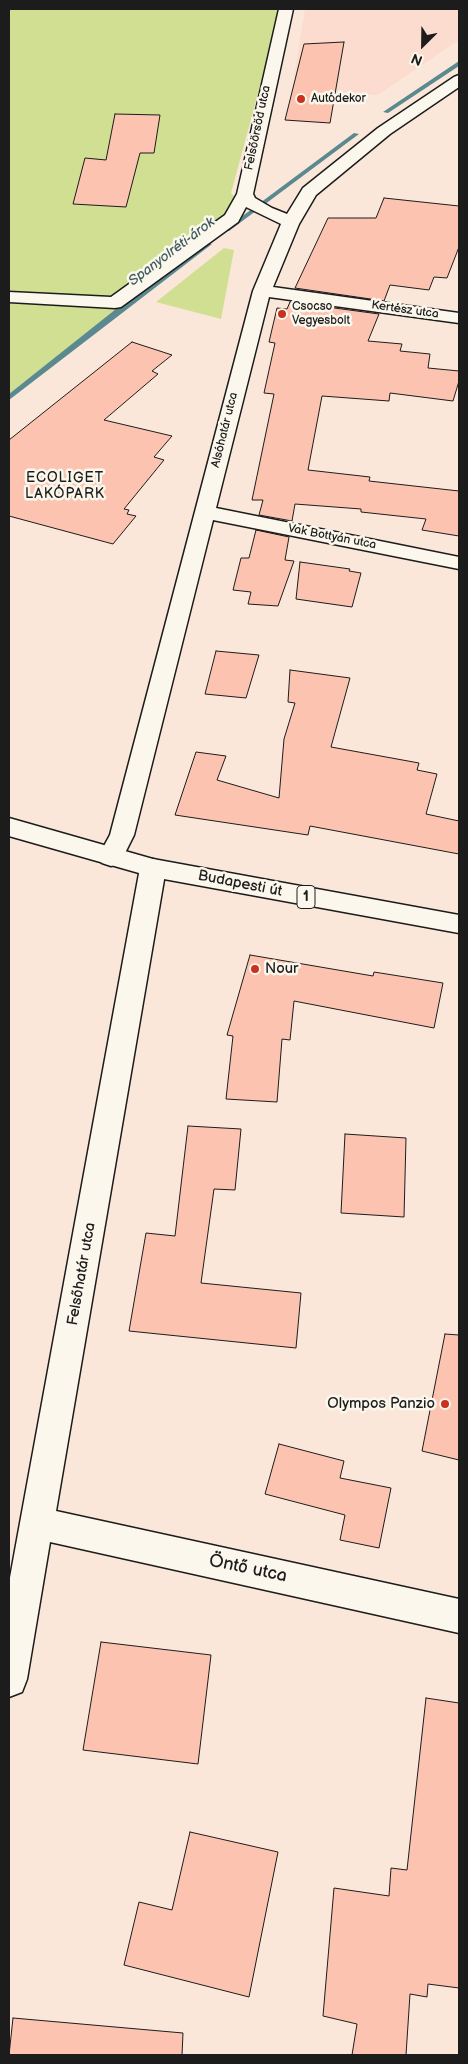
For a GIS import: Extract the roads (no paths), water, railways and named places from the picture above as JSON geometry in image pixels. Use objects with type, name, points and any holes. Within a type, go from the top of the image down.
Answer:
[{"type":"street","name":"Felsőörsöd utca","points":[[246,198],[286,9]]},
{"type":"street","name":"Alsóhatár utca","points":[[111,857],[123,831],[182,608],[204,512],[262,291],[291,222],[309,192],[384,131],[459,80]]},
{"type":"street","points":[[9,298],[115,303],[232,218],[246,198],[266,212],[291,222]]},
{"type":"street","name":"Kertész utca","points":[[262,291],[459,318]]},
{"type":"street","name":"Vak Bottyán utca","points":[[204,512],[459,562]]},
{"type":"street","name":"Budapesti út","points":[[9,827],[81,849],[154,868],[459,924]]},
{"type":"street","name":"Felsőhatár utca","points":[[9,1679],[154,868]]},
{"type":"street","name":"Öntő utca","points":[[37,1523],[459,1616]]},
{"type":"waterway","name":"Spanyolréti-árok","points":[[386,112],[459,63]]},
{"type":"waterway","name":"Spanyolréti-árok","points":[[227,230],[356,134]]},
{"type":"waterway","name":"Spanyolréti-árok","points":[[9,398],[148,288],[208,244]]},
{"type":"place","name":"Autódekor","points":[[301,99]]},
{"type":"place","name":"Csocso Vegyesbolt","points":[[282,314]]},
{"type":"place","name":"Nour","points":[[255,969]]},
{"type":"place","name":"Olympos Panzio","points":[[445,1404]]},
{"type":"district","name":"ECOLIGET LAKÓPARK","points":[[65,486]]}]
